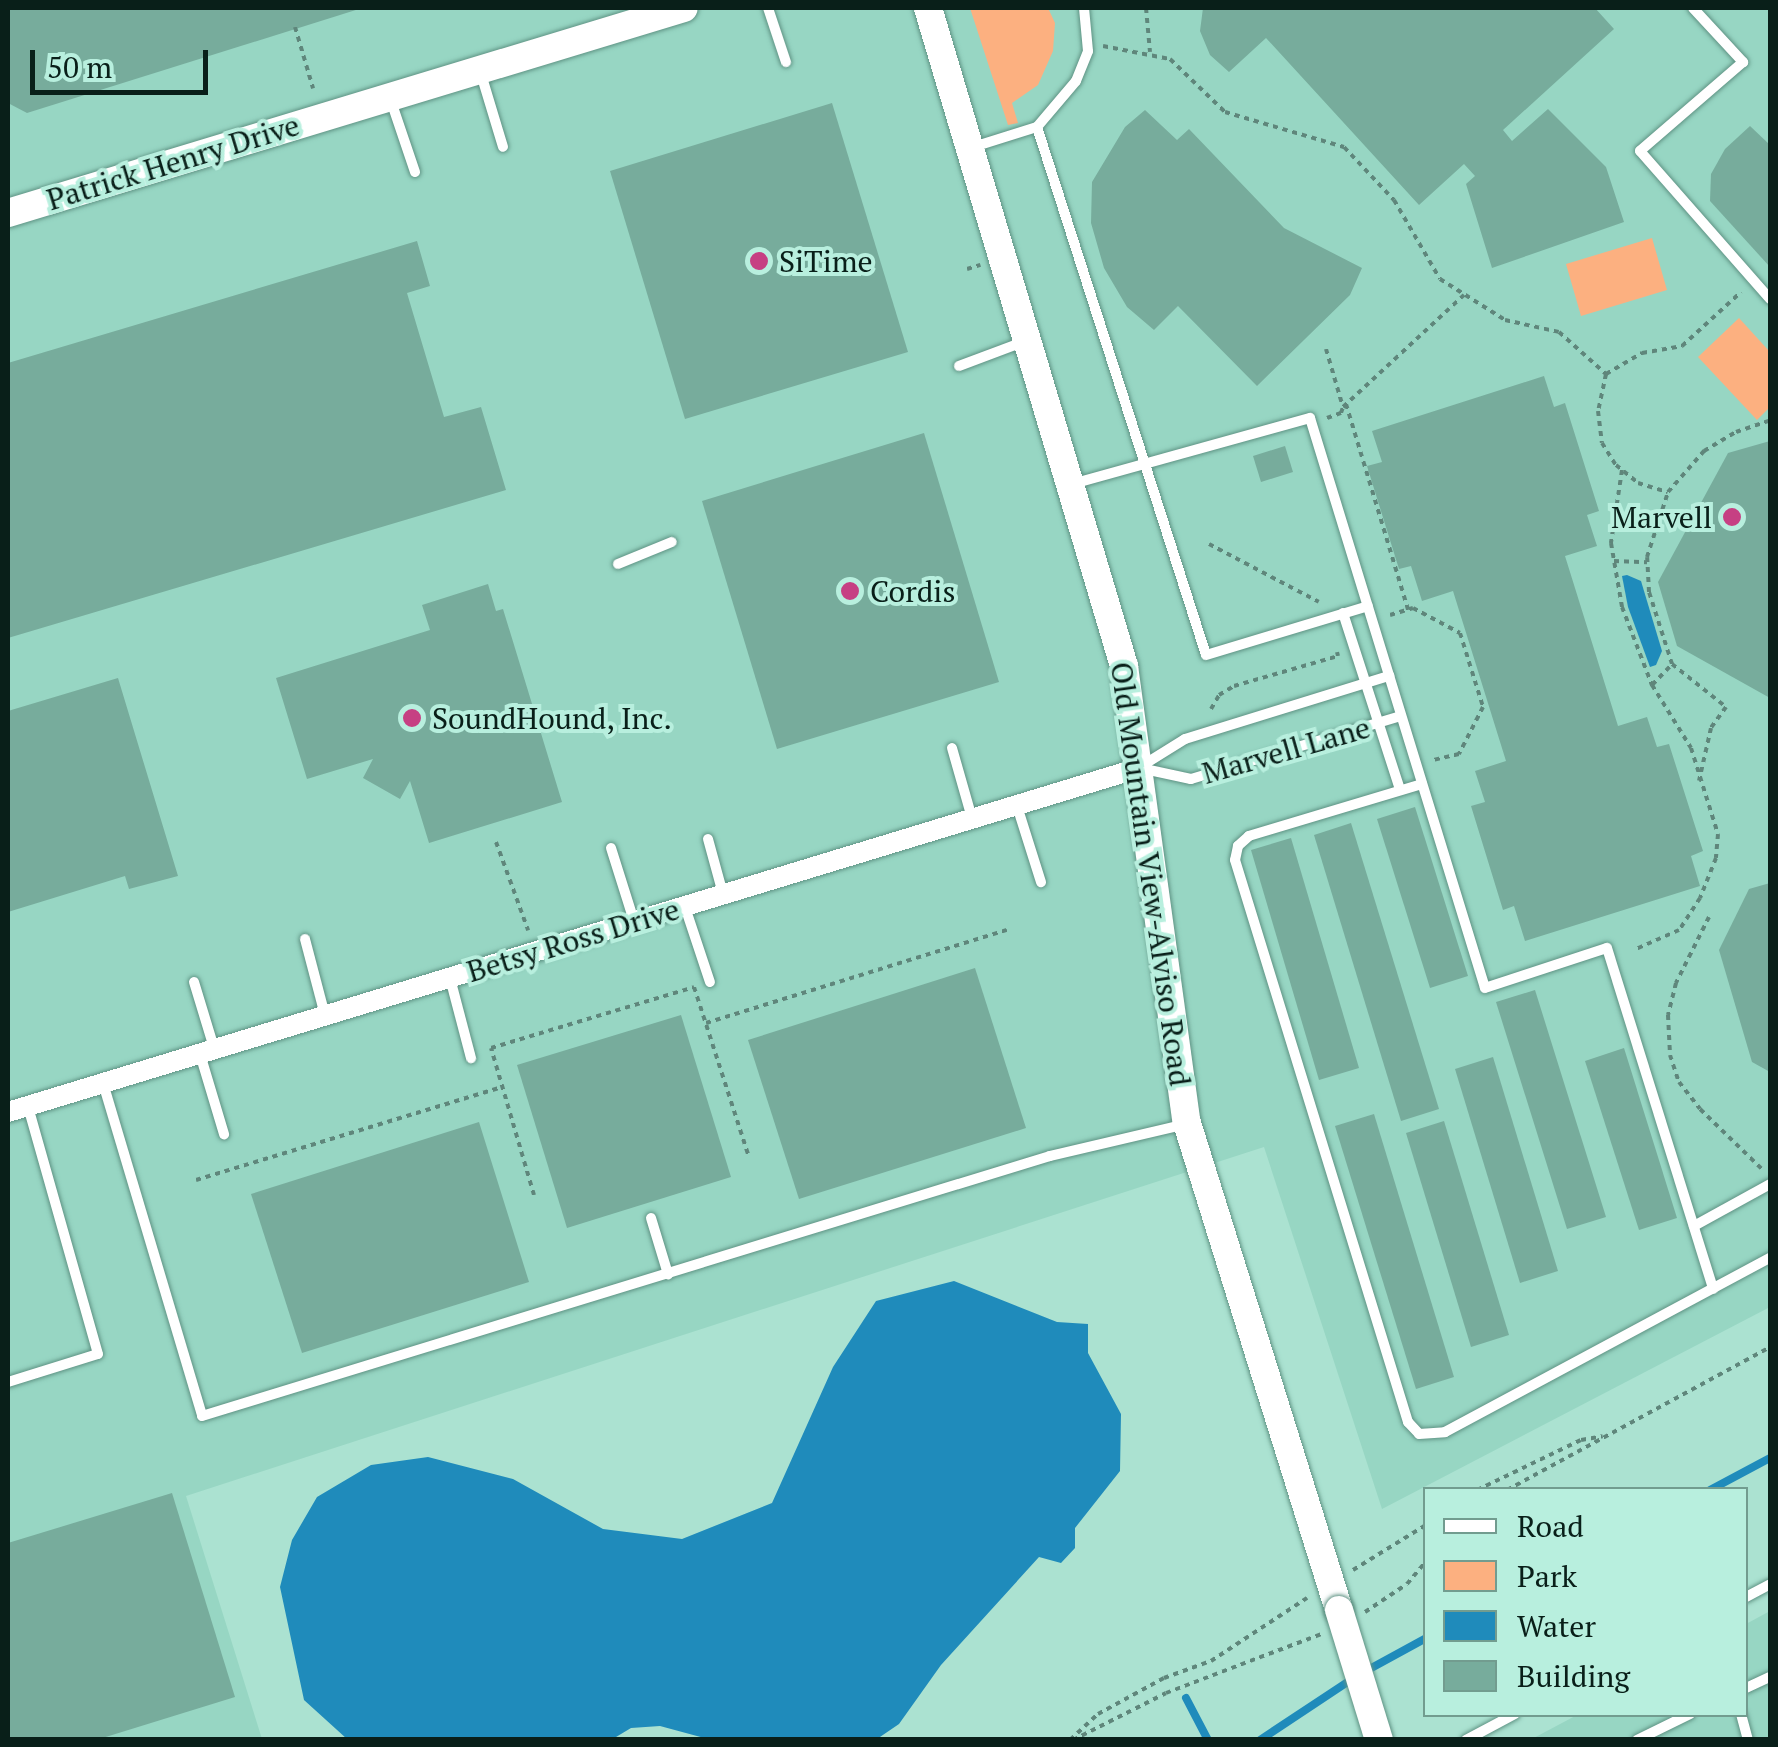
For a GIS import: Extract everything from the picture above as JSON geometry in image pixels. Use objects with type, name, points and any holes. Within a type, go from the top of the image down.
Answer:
[{"type":"street","name":"Patrick Henry Drive","points":[[8,214],[684,8]]},
{"type":"street","name":"Old Mountain View-Alviso Road","points":[[928,8],[1124,666],[1187,1124],[1378,1740]]},
{"type":"street","name":"Betsy Ross Drive","points":[[18,1108],[1139,768]]},
{"type":"lane","points":[[768,8],[786,62]]},
{"type":"lane","points":[[970,148],[1038,127],[1076,81],[1088,44],[1084,8]]},
{"type":"lane","points":[[1693,8],[1742,62],[1640,152],[1770,300]]},
{"type":"lane","points":[[480,69],[503,147]]},
{"type":"lane","points":[[389,96],[415,172]]},
{"type":"lane","points":[[1038,127],[1206,655],[1368,606]]},
{"type":"lane","points":[[959,366],[1029,340]]},
{"type":"lane","points":[[1071,484],[1310,418],[1485,988],[1607,948],[1713,1289]]},
{"type":"lane","points":[[618,564],[672,542]]},
{"type":"lane","points":[[1343,614],[1400,790]]},
{"type":"lane","name":"Marvell Lane","points":[[1139,768],[1185,739],[1389,676]]},
{"type":"lane","name":"Marvell Lane","points":[[1139,768],[1191,779],[1401,716]]},
{"type":"lane","points":[[952,748],[972,818]]},
{"type":"lane","points":[[1422,784],[1249,836],[1238,846],[1234,860],[1408,1422],[1419,1434],[1444,1432],[1770,1258]]},
{"type":"lane","points":[[1017,804],[1040,882]]},
{"type":"lane","points":[[708,839],[723,894]]},
{"type":"lane","points":[[610,848],[634,921]]},
{"type":"lane","points":[[684,906],[710,982]]},
{"type":"lane","points":[[305,939],[325,1015]]},
{"type":"lane","points":[[450,977],[471,1058]]},
{"type":"lane","points":[[194,982],[224,1134]]},
{"type":"lane","points":[[103,1083],[202,1416],[1050,1156],[1187,1124]]},
{"type":"lane","points":[[8,1382],[98,1354],[18,1108]]},
{"type":"lane","points":[[1694,1226],[1770,1181]]},
{"type":"lane","points":[[652,1218],[668,1274]]},
{"type":"lane","points":[[1748,1596],[1770,1584]]},
{"type":"lane","points":[[1466,1740],[1509,1717]]},
{"type":"lane","points":[[1636,1740],[1684,1717]]},
{"type":"path","points":[[1146,8],[1150,55]]},
{"type":"path","points":[[294,27],[313,88]]},
{"type":"path","points":[[1088,44],[1170,58],[1225,112],[1344,147],[1394,200],[1440,279],[1505,320],[1560,332],[1606,374]]},
{"type":"path","points":[[967,269],[980,265]]},
{"type":"path","points":[[1668,492],[1638,482],[1622,470],[1602,444],[1598,412],[1606,374],[1642,354],[1682,346],[1754,280]]},
{"type":"path","points":[[1326,349],[1343,407],[1464,295]]},
{"type":"path","points":[[1346,404],[1408,610]]},
{"type":"path","points":[[1698,783],[1712,728],[1726,707],[1672,664],[1649,592],[1650,537],[1668,492],[1704,451],[1736,432],[1770,420]]},
{"type":"path","points":[[1622,470],[1611,543],[1622,607],[1652,685],[1691,748],[1698,783],[1718,834],[1716,858],[1700,898],[1679,930],[1636,949]]},
{"type":"path","points":[[1614,561],[1647,562]]},
{"type":"path","points":[[1390,615],[1413,608],[1460,633],[1483,707],[1459,754],[1434,760]]},
{"type":"path","points":[[1652,685],[1672,664]]},
{"type":"path","points":[[496,842],[528,930]]},
{"type":"path","points":[[1708,917],[1676,983],[1668,1015],[1670,1056],[1679,1082],[1770,1181]]},
{"type":"path","points":[[704,1024],[1008,930]]},
{"type":"path","points":[[534,1194],[490,1048],[694,987],[748,1154]]},
{"type":"path","points":[[196,1180],[502,1087]]},
{"type":"path","points":[[1513,1487],[1770,1346]]},
{"type":"path","points":[[1483,1487],[1581,1440],[1608,1436]]},
{"type":"path","points":[[1072,1740],[1166,1694],[1209,1681],[1338,1610],[1423,1529]]},
{"type":"path","points":[[1072,1740],[1098,1714],[1164,1678],[1407,1584],[1423,1565]]},
{"type":"shaded area","points":[[8,8],[1770,8],[1770,1307],[1382,1509],[1264,1147],[186,1496],[262,1739],[8,1740]]},
{"type":"shaded area","points":[[1770,1611],[1770,1739],[1530,1740],[1573,1717],[1748,1717],[1748,1623]]},
{"type":"green space","points":[[970,8],[1048,8],[1055,23],[1053,51],[1038,85],[1012,103],[1018,123],[1008,125]]},
{"type":"green space","points":[[1652,238],[1667,290],[1581,316],[1566,264]]},
{"type":"green space","points":[[1739,318],[1770,352],[1770,407],[1757,420],[1698,357]]},
{"type":"water","points":[[1622,576],[1641,581],[1662,651],[1656,665],[1650,667],[1628,607]]},
{"type":"water","points":[[954,1281],[1057,1322],[1088,1324],[1088,1353],[1121,1414],[1120,1471],[1075,1528],[1075,1548],[1061,1563],[1039,1557],[941,1665],[899,1724],[877,1739],[708,1739],[660,1726],[631,1728],[611,1740],[347,1739],[304,1700],[280,1587],[292,1540],[317,1497],[371,1465],[428,1457],[513,1479],[603,1529],[682,1539],[772,1503],[833,1367],[876,1301]]},
{"type":"building","points":[[8,8],[359,9],[27,113],[8,103]]},
{"type":"building","points":[[1203,8],[1595,8],[1614,29],[1503,130],[1512,141],[1548,109],[1606,167],[1624,222],[1492,268],[1466,184],[1475,176],[1464,164],[1419,205],[1266,38],[1229,72],[1210,55],[1200,31]]},
{"type":"building","name":"SiTime","points":[[832,103],[908,352],[685,419],[610,171]]},
{"type":"building","points":[[1145,110],[1177,140],[1189,129],[1284,228],[1362,268],[1350,295],[1257,386],[1178,306],[1154,330],[1127,307],[1104,268],[1091,223],[1092,182],[1125,127]]},
{"type":"building","points":[[1750,126],[1770,145],[1770,267],[1710,201],[1711,174],[1725,149]]},
{"type":"building","points":[[417,241],[430,286],[407,293],[444,417],[481,407],[506,490],[8,638],[8,363]]},
{"type":"building","points":[[1544,376],[1554,407],[1565,403],[1599,511],[1587,515],[1597,546],[1565,556],[1618,726],[1647,717],[1657,747],[1669,744],[1703,851],[1691,856],[1700,886],[1525,941],[1514,906],[1503,910],[1471,806],[1485,802],[1475,771],[1506,761],[1453,591],[1422,601],[1411,566],[1399,569],[1367,466],[1382,462],[1372,431]]},
{"type":"building","name":"Cordis","points":[[924,433],[999,682],[777,749],[702,501]]},
{"type":"building","name":"Marvell","points":[[1770,441],[1770,698],[1677,646],[1658,582],[1728,453]]},
{"type":"building","points":[[1285,446],[1293,472],[1261,482],[1253,456]]},
{"type":"building","name":"SoundHound, Inc.","points":[[488,584],[496,611],[503,609],[562,802],[429,843],[410,781],[400,799],[363,778],[373,759],[307,779],[276,678],[430,630],[422,605]]},
{"type":"building","points":[[118,678],[178,876],[129,889],[125,876],[8,912],[8,711]]},
{"type":"building","points":[[1415,807],[1468,976],[1430,988],[1377,819]]},
{"type":"building","points":[[1351,823],[1439,1109],[1401,1121],[1314,835]]},
{"type":"building","points":[[1291,838],[1359,1068],[1319,1080],[1251,850]]},
{"type":"building","points":[[1770,883],[1770,1072],[1752,1062],[1719,950],[1749,889]]},
{"type":"building","points":[[975,968],[1026,1128],[799,1199],[748,1040]]},
{"type":"building","points":[[1535,990],[1606,1217],[1567,1229],[1496,1002]]},
{"type":"building","points":[[681,1015],[731,1177],[567,1228],[517,1065]]},
{"type":"building","points":[[1624,1048],[1677,1218],[1639,1230],[1585,1061]]},
{"type":"building","points":[[1493,1057],[1558,1271],[1520,1283],[1455,1069]]},
{"type":"building","points":[[1374,1114],[1454,1377],[1416,1389],[1335,1126]]},
{"type":"building","points":[[1444,1121],[1509,1335],[1471,1347],[1406,1133]]},
{"type":"building","points":[[479,1122],[529,1282],[302,1353],[251,1194]]},
{"type":"building","points":[[172,1493],[235,1697],[96,1740],[8,1740],[8,1543]]},
{"type":"waterway","points":[[1716,1487],[1770,1458]]},
{"type":"waterway","points":[[1364,1672],[1423,1640]]},
{"type":"waterway","points":[[1260,1740],[1352,1679]]},
{"type":"waterway","points":[[1186,1698],[1208,1740]]},
{"type":"place","name":"SiTime","points":[[759,261]]},
{"type":"place","name":"Marvell","points":[[1732,517]]},
{"type":"place","name":"Cordis","points":[[850,591]]},
{"type":"place","name":"SoundHound, Inc.","points":[[412,718]]}]
